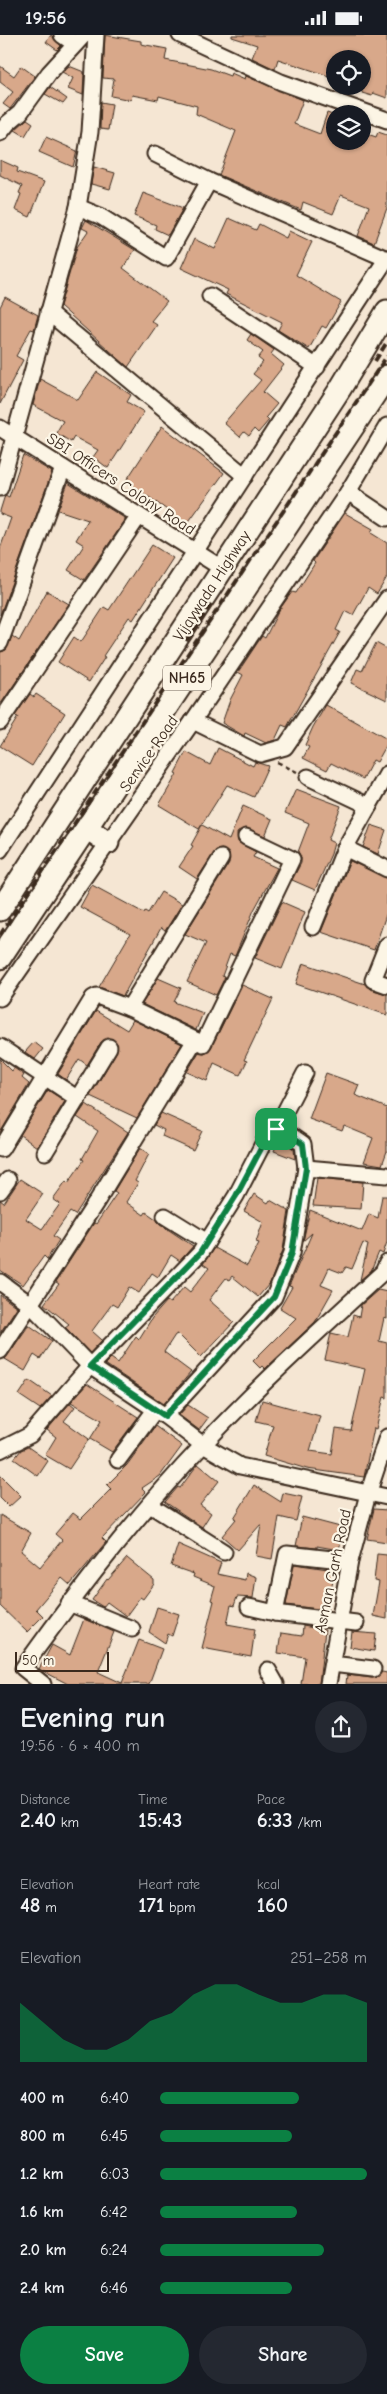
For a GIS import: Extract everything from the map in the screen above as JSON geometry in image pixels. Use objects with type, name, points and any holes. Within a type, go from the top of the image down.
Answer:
[{"type":"highway","name":"Vijaywada Highway","points":[[0,910],[340,389],[387,311]]},
{"type":"highway","name":"Vijaywada Highway","points":[[0,958],[387,375]]},
{"type":"highway","points":[[160,665],[181,687]]},
{"type":"highway","points":[[87,828],[108,843]]},
{"type":"street","points":[[0,133],[20,113],[49,73],[80,40],[62,35]]},
{"type":"street","points":[[0,487],[78,207],[90,132],[96,35]]},
{"type":"street","points":[[180,35],[281,82],[387,119]]},
{"type":"street","points":[[0,850],[387,258],[203,178],[154,154]]},
{"type":"street","points":[[78,207],[100,216],[166,258],[203,178]]},
{"type":"street","points":[[210,296],[317,367]]},
{"type":"street","points":[[48,311],[245,476]]},
{"type":"street","name":"Service Road","points":[[0,998],[193,721],[348,491],[387,426]]},
{"type":"street","name":"SBI Officers Colony Road","points":[[0,428],[223,569]]},
{"type":"street","points":[[0,643],[63,468]]},
{"type":"street","points":[[348,491],[387,518]]},
{"type":"street","points":[[0,722],[140,516]]},
{"type":"street","points":[[193,721],[260,754],[285,747],[387,599]]},
{"type":"street","points":[[313,927],[345,848],[387,774]]},
{"type":"street","points":[[308,777],[368,806]]},
{"type":"street","points":[[1,1149],[93,998],[100,997],[128,1008],[203,1044],[292,859],[246,837]]},
{"type":"street","points":[[345,848],[387,869]]},
{"type":"street","points":[[128,1008],[221,858]]},
{"type":"street","points":[[387,945],[373,980],[387,985]]},
{"type":"street","points":[[0,1351],[98,1201],[195,1040]]},
{"type":"street","points":[[0,1047],[78,1099]]},
{"type":"street","points":[[45,1152],[109,1047]]},
{"type":"street","points":[[0,1450],[30,1435],[90,1366],[200,1253],[236,1196],[266,1139],[276,1129],[305,1073]]},
{"type":"street","points":[[118,1460],[160,1413],[274,1297],[292,1253],[306,1168],[303,1144],[290,1135],[276,1129]]},
{"type":"street","points":[[306,1168],[387,1175]]},
{"type":"street","points":[[165,1216],[207,1243]]},
{"type":"street","points":[[43,1684],[23,1668],[69,1603],[150,1505],[203,1445],[290,1358],[383,1272],[387,1263]]},
{"type":"street","points":[[0,1282],[31,1305],[90,1366],[160,1413],[203,1445],[240,1467],[387,1497]]},
{"type":"street","name":"Asman Garh Road","points":[[328,1684],[350,1561],[368,1494],[387,1437]]},
{"type":"street","points":[[150,1505],[224,1553]]},
{"type":"street","points":[[275,1613],[287,1554],[350,1561]]},
{"type":"street","points":[[69,1603],[132,1629]]},
{"type":"street","points":[[249,1607],[275,1613],[356,1623]]},
{"type":"street","points":[[332,1663],[373,1669]]},
{"type":"street","points":[[268,1670],[276,1684]]},
{"type":"path","points":[[260,754],[308,777]]},
{"type":"building","points":[[51,35],[61,46],[57,50],[46,42]]},
{"type":"building","points":[[105,35],[141,41],[141,44],[167,49],[165,60],[211,69],[230,76],[231,73],[245,79],[246,76],[303,100],[294,124],[320,134],[326,116],[326,150],[371,150],[371,135],[376,137],[378,132],[387,135],[387,208],[374,243],[358,236],[369,206],[341,195],[333,214],[303,202],[301,210],[219,175],[236,131],[196,114],[197,106],[159,96],[158,100],[132,95],[131,100],[111,96],[114,79],[103,78]]},
{"type":"building","points":[[232,35],[387,35],[387,98],[373,93],[372,96],[369,95],[371,95],[371,50],[326,50],[326,75],[278,59],[275,69],[252,58],[257,45],[232,37]]},
{"type":"building","points":[[0,66],[14,76],[21,66],[35,76],[10,109],[3,104],[13,92],[0,82]]},
{"type":"building","points":[[69,66],[84,72],[83,95],[68,89],[73,78],[62,72]]},
{"type":"building","points":[[50,87],[67,99],[63,104],[45,94]]},
{"type":"building","points":[[101,102],[112,104],[108,130],[100,129]]},
{"type":"building","points":[[27,119],[33,123],[25,136],[15,130]]},
{"type":"building","points":[[46,137],[77,151],[73,167],[39,152]]},
{"type":"building","points":[[0,160],[18,168],[17,172],[44,182],[30,217],[15,210],[22,186],[0,175]]},
{"type":"building","points":[[94,167],[115,173],[110,189],[91,184]]},
{"type":"building","points":[[143,193],[183,208],[168,235],[155,229],[156,225],[134,216]]},
{"type":"building","points":[[229,218],[256,230],[259,224],[286,238],[289,231],[312,242],[296,275],[341,302],[326,328],[322,326],[309,349],[278,330],[282,322],[226,294],[228,290],[181,268],[194,239],[215,249]]},
{"type":"building","points":[[86,220],[135,250],[123,268],[167,301],[151,321],[157,325],[128,367],[60,306],[77,247],[88,231],[82,228]]},
{"type":"building","points":[[5,297],[38,315],[34,330],[31,329],[16,356],[23,360],[0,404],[0,307]]},
{"type":"building","points":[[251,334],[274,350],[271,354],[284,365],[263,392],[277,404],[266,417],[269,420],[258,433],[254,429],[249,436],[244,432],[240,437],[224,423],[261,380],[253,374],[263,362],[258,358],[263,352],[247,340]]},
{"type":"building","points":[[97,372],[131,395],[127,402],[144,412],[108,468],[93,457],[98,450],[74,437],[71,442],[56,433],[63,421],[33,405],[40,379],[78,400]]},
{"type":"building","points":[[162,426],[224,473],[187,524],[126,481]]},
{"type":"building","points":[[23,455],[52,472],[0,615],[0,549],[11,518],[0,514],[0,511],[5,495],[9,497]]},
{"type":"building","points":[[68,483],[126,519],[84,580],[68,570],[84,545],[76,540],[88,520],[58,510]]},
{"type":"building","points":[[345,513],[373,529],[371,533],[387,543],[387,577],[377,594],[368,588],[353,615],[345,611],[336,630],[340,632],[287,727],[282,725],[275,740],[266,743],[245,733],[244,736],[222,723],[230,700],[243,675],[238,672],[262,636],[265,638],[279,610],[292,592],[296,593],[315,563],[313,561]]},
{"type":"building","points":[[152,545],[173,558],[133,620],[129,617],[103,656],[105,657],[89,682],[58,662],[74,637],[81,642],[104,607],[109,610]]},
{"type":"building","points":[[47,591],[69,604],[0,705],[0,652],[6,650],[12,636],[19,641]]},
{"type":"building","points":[[376,643],[387,649],[387,700],[351,683],[357,669],[362,671]]},
{"type":"building","points":[[30,694],[34,697],[36,694],[65,713],[32,766],[0,746],[18,717],[15,716]]},
{"type":"building","points":[[326,705],[387,739],[387,744],[377,762],[373,760],[363,779],[331,763],[327,770],[303,758],[309,747],[305,745]]},
{"type":"building","points":[[218,748],[253,766],[255,762],[268,766],[254,797],[227,785],[199,829],[159,805],[177,774],[175,773],[186,752],[210,765]]},
{"type":"building","points":[[296,789],[341,806],[328,840],[334,843],[331,854],[315,890],[292,880],[301,863],[298,852],[309,823],[285,813]]},
{"type":"building","points":[[243,806],[272,819],[265,836],[245,828],[237,833],[238,842],[256,852],[253,857],[277,868],[254,910],[235,956],[230,954],[222,976],[225,977],[216,995],[187,982],[206,943],[185,934],[229,863],[229,854],[222,849],[216,850],[197,879],[179,867],[193,846],[191,845],[202,825],[229,840]]},
{"type":"building","points":[[371,825],[386,830],[378,854],[363,847]]},
{"type":"building","points":[[350,861],[387,878],[387,912],[374,950],[321,932]]},
{"type":"building","points":[[92,885],[144,913],[145,911],[148,913],[161,892],[182,904],[165,931],[161,928],[123,996],[99,987],[130,934],[80,907]]},
{"type":"building","points":[[282,902],[305,912],[282,969],[255,958]]},
{"type":"building","points":[[303,963],[365,984],[370,989],[387,994],[387,1015],[296,984]]},
{"type":"building","points":[[158,978],[181,988],[174,1002],[203,1013],[196,1030],[142,1004]]},
{"type":"building","points":[[242,985],[273,999],[244,1060],[247,1061],[240,1075],[214,1063],[207,1081],[187,1072],[199,1052],[204,1053],[211,1048]]},
{"type":"building","points":[[96,1011],[127,1030],[133,1020],[182,1044],[137,1118],[90,1096],[117,1051],[117,1043],[113,1039],[109,1038],[101,1042],[87,1065],[79,1059],[66,1080],[58,1074]]},
{"type":"building","points":[[34,1042],[43,1049],[35,1059],[25,1052]]},
{"type":"building","points":[[0,1059],[12,1071],[14,1068],[24,1075],[22,1078],[29,1084],[0,1133]]},
{"type":"building","points":[[326,1073],[359,1085],[355,1095],[387,1108],[387,1151],[382,1165],[364,1162],[373,1138],[344,1126],[342,1131],[309,1119]]},
{"type":"building","points":[[48,1090],[65,1101],[37,1147],[20,1135]]},
{"type":"building","points":[[86,1104],[128,1132],[75,1215],[70,1212],[53,1236],[59,1240],[47,1259],[44,1256],[23,1285],[0,1270],[0,1200],[4,1203],[20,1179],[43,1194],[26,1219],[42,1229],[60,1204],[53,1199],[66,1181],[68,1183],[84,1160],[82,1159],[98,1131],[77,1117]]},
{"type":"building","points":[[161,1113],[202,1131],[193,1150],[162,1136],[164,1130],[154,1125]]},
{"type":"building","points":[[279,1140],[294,1149],[295,1159],[274,1151]]},
{"type":"building","points":[[140,1148],[149,1154],[135,1181],[138,1183],[126,1202],[144,1215],[146,1212],[160,1224],[193,1246],[180,1261],[171,1255],[158,1277],[152,1273],[139,1293],[129,1287],[117,1307],[112,1304],[92,1331],[102,1340],[90,1353],[65,1327],[69,1324],[44,1304],[59,1284],[56,1282],[94,1223],[96,1224],[117,1193],[114,1191]]},
{"type":"building","points":[[317,1178],[363,1182],[361,1209],[313,1206]]},
{"type":"building","points":[[254,1194],[268,1203],[270,1200],[289,1211],[283,1250],[270,1283],[258,1297],[232,1276],[229,1280],[226,1278],[209,1300],[234,1322],[201,1357],[178,1334],[175,1335],[164,1352],[191,1372],[164,1404],[105,1364],[111,1358],[118,1363],[136,1336],[139,1339],[152,1318],[167,1301],[170,1303],[184,1287],[190,1292],[209,1268],[203,1264],[214,1248],[247,1266],[259,1243],[256,1242],[263,1222],[244,1211]]},
{"type":"building","points":[[382,1196],[387,1196],[387,1242],[383,1254],[379,1252],[371,1271],[360,1280],[368,1245],[363,1243],[352,1269],[346,1267],[342,1273],[329,1268],[321,1285],[333,1290],[315,1322],[265,1369],[262,1366],[260,1368],[253,1361],[296,1318],[280,1308],[292,1287],[289,1286],[312,1233],[303,1241],[310,1210],[362,1231],[369,1214],[378,1218]]},
{"type":"building","points":[[378,1290],[387,1292],[387,1319],[384,1318],[379,1341],[387,1343],[387,1398],[384,1397],[376,1429],[374,1428],[364,1477],[307,1469],[264,1456],[273,1425],[256,1421],[262,1400],[320,1416],[310,1451],[332,1454],[336,1429],[351,1431],[365,1369],[325,1360],[331,1333],[348,1337],[353,1315],[359,1317],[361,1305]]},
{"type":"building","points":[[0,1295],[17,1307],[0,1333]]},
{"type":"building","points":[[29,1325],[52,1341],[40,1359],[34,1355],[25,1371],[5,1359]]},
{"type":"building","points":[[29,1380],[52,1396],[40,1409],[19,1395]]},
{"type":"building","points":[[87,1384],[138,1417],[112,1452],[90,1439],[102,1420],[71,1402]]},
{"type":"building","points":[[70,1403],[75,1407],[64,1421],[89,1439],[69,1469],[45,1455],[56,1437],[47,1430]]},
{"type":"building","points":[[188,1405],[208,1418],[199,1430],[179,1415]]},
{"type":"building","points":[[155,1426],[182,1446],[160,1476],[142,1488],[146,1492],[102,1538],[106,1542],[70,1585],[62,1578],[36,1609],[43,1616],[27,1632],[0,1606],[0,1515],[31,1533],[21,1551],[40,1567],[62,1540],[55,1534],[73,1513],[81,1519],[111,1489],[107,1485],[127,1465]]},
{"type":"building","points":[[28,1447],[48,1461],[38,1476],[14,1459],[21,1450]]},
{"type":"building","points":[[198,1464],[219,1481],[200,1505],[211,1513],[202,1527],[165,1502],[178,1487],[180,1488]]},
{"type":"building","points":[[0,1475],[21,1496],[9,1507],[0,1498]]},
{"type":"building","points":[[254,1485],[281,1502],[283,1493],[302,1497],[296,1521],[279,1517],[272,1559],[256,1556],[261,1524],[238,1550],[222,1536],[236,1519],[234,1518]]},
{"type":"building","points":[[374,1509],[387,1510],[387,1542],[367,1539]]},
{"type":"building","points":[[302,1517],[344,1528],[339,1550],[317,1546],[317,1548],[296,1546]]},
{"type":"building","points":[[178,1544],[221,1563],[217,1574],[245,1580],[246,1573],[256,1577],[253,1598],[237,1597],[234,1606],[231,1605],[227,1624],[255,1629],[251,1657],[202,1648],[214,1601],[211,1600],[215,1586],[193,1577],[194,1574],[171,1566]]},
{"type":"building","points":[[377,1554],[387,1555],[387,1619],[373,1616],[379,1582],[374,1581]]},
{"type":"building","points":[[127,1558],[154,1580],[154,1584],[143,1599],[140,1597],[126,1616],[107,1602],[103,1607],[92,1600],[107,1579]]},
{"type":"building","points":[[294,1564],[335,1570],[327,1610],[286,1605]]},
{"type":"building","points":[[157,1607],[179,1614],[172,1636],[168,1634],[165,1643],[149,1632]]},
{"type":"building","points":[[84,1619],[114,1632],[98,1672],[122,1683],[139,1640],[162,1649],[149,1684],[68,1684],[39,1669],[52,1645],[70,1655]]},
{"type":"building","points":[[303,1626],[325,1630],[319,1684],[301,1684],[305,1657],[278,1653],[281,1633],[302,1636]]},
{"type":"building","points":[[352,1632],[376,1634],[374,1651],[350,1647]]},
{"type":"building","points":[[382,1672],[387,1673],[387,1684],[346,1684],[347,1675],[372,1678],[377,1677]]},
{"type":"railway","points":[[375,361],[387,342]]},
{"type":"railway","points":[[0,935],[387,356]]},
{"type":"railway","points":[[186,641],[211,604]]},
{"type":"route","points":[[276,1129],[290,1135],[303,1144],[306,1168],[292,1253],[274,1297],[165,1416],[90,1366],[200,1253],[236,1196],[266,1139],[276,1129]]}]
